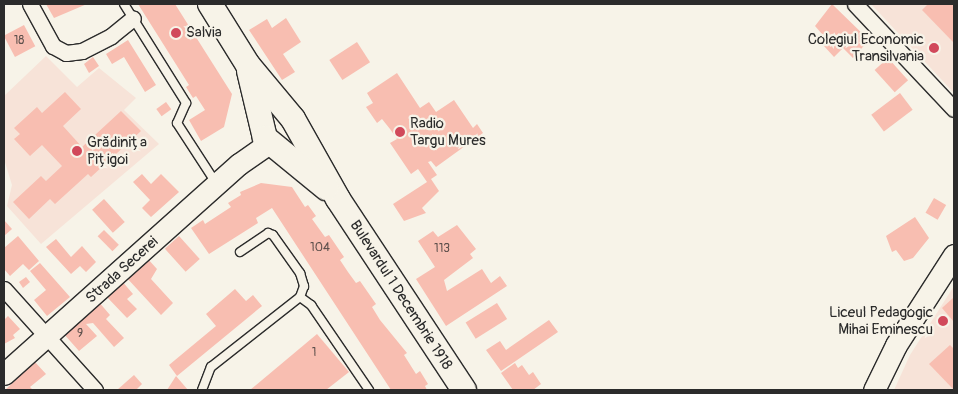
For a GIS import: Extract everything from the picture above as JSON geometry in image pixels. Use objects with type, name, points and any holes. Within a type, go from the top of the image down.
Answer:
[{"type":"main road","name":"Bulevardul 1 Decembrie 1918","points":[[210,4],[248,65],[292,119],[338,199],[464,390]]},
{"type":"main road","name":"Bulevardul 1 Decembrie 1918","points":[[248,65],[267,137],[338,199]]},
{"type":"main road","points":[[267,137],[288,143],[292,119]]},
{"type":"street","points":[[30,4],[53,46],[66,53],[82,51],[112,36],[133,18]]},
{"type":"street","points":[[855,4],[954,108]]},
{"type":"street","name":"Strada Secerei","points":[[4,374],[267,137]]},
{"type":"street","points":[[874,390],[896,345],[954,256]]},
{"type":"street","points":[[4,289],[95,390]]},
{"type":"lane","points":[[124,4],[186,103],[177,123],[217,184]]},
{"type":"lane","points":[[202,390],[211,368],[300,297],[304,286],[300,273],[273,235],[268,234],[240,252]]},
{"type":"lane","points":[[300,297],[311,305],[368,390]]},
{"type":"shaded area","name":"Colegiul Economic Transilvania","points":[[871,4],[954,4],[954,93]]},
{"type":"shaded area","name":"Grădinița Pițigoi","points":[[46,56],[77,87],[99,68],[136,98],[124,110],[159,144],[41,244],[7,206],[12,185],[4,159],[4,96]]},
{"type":"shaded area","name":"Liceul Pedagogic Mihai Eminescu","points":[[954,286],[954,390],[894,390],[910,355]]},
{"type":"building","points":[[46,4],[87,4],[54,18]]},
{"type":"building","points":[[138,4],[175,4],[232,94],[224,127],[201,141],[189,120],[205,110],[196,96],[193,98],[186,87],[189,85]]},
{"type":"building","points":[[832,4],[869,40],[853,58],[843,48],[834,57],[824,46],[829,42],[815,26]]},
{"type":"building","points":[[928,4],[954,4],[954,43],[922,10]]},
{"type":"building","points":[[286,18],[301,42],[283,54],[295,72],[282,80],[249,30],[267,19],[272,28]]},
{"type":"building","points":[[24,25],[35,46],[15,57],[4,36]]},
{"type":"building","points":[[128,40],[156,85],[145,92],[124,57],[112,64],[106,54]]},
{"type":"building","points":[[357,42],[370,62],[342,80],[329,60]]},
{"type":"building","points":[[93,57],[99,66],[89,73],[84,64]]},
{"type":"building","points":[[888,58],[908,80],[895,92],[875,70]]},
{"type":"building","points":[[397,73],[420,108],[429,102],[436,112],[454,100],[473,128],[477,124],[483,133],[436,167],[431,161],[428,162],[437,175],[431,179],[439,191],[422,208],[426,213],[404,221],[393,204],[427,182],[418,169],[411,174],[390,143],[397,139],[382,119],[377,123],[366,107],[373,103],[367,93]]},
{"type":"building","points":[[65,92],[81,109],[63,126],[82,147],[121,111],[141,131],[91,177],[88,174],[55,204],[50,199],[29,219],[13,202],[41,176],[46,181],[62,166],[42,145],[30,156],[14,139],[20,134],[14,128],[37,107],[42,113]]},
{"type":"building","points":[[900,93],[913,110],[884,131],[871,115]]},
{"type":"building","points":[[166,102],[171,109],[162,116],[156,109]]},
{"type":"building","points":[[142,174],[151,184],[161,174],[179,192],[151,217],[142,208],[150,200],[133,182]]},
{"type":"building","points":[[261,183],[292,187],[305,207],[308,205],[316,216],[312,219],[325,237],[329,235],[344,257],[340,260],[348,272],[356,283],[360,281],[376,304],[372,307],[380,320],[407,353],[404,355],[416,374],[420,371],[428,384],[425,386],[427,390],[391,390],[272,208],[256,218],[258,223],[209,254],[191,228],[203,220],[205,224],[231,207],[228,203],[241,195],[240,192]]},
{"type":"building","points":[[934,198],[946,205],[938,220],[926,213]]},
{"type":"building","points":[[104,199],[125,222],[113,233],[92,210]]},
{"type":"building","points":[[915,217],[929,238],[913,258],[904,261],[896,250],[892,252],[886,236]]},
{"type":"building","points":[[4,220],[12,229],[4,236]]},
{"type":"building","points":[[457,225],[476,249],[470,254],[473,258],[444,280],[447,291],[482,269],[491,283],[500,276],[507,286],[446,326],[416,279],[435,267],[418,241],[433,231],[438,237]]},
{"type":"building","points":[[104,230],[119,245],[112,251],[98,236]]},
{"type":"building","points":[[18,236],[39,261],[29,270],[23,264],[10,276],[4,269],[4,248]]},
{"type":"building","points":[[179,236],[200,259],[186,272],[165,249]]},
{"type":"building","points":[[56,239],[71,257],[82,246],[96,262],[86,272],[80,266],[71,274],[46,247]]},
{"type":"building","points":[[147,258],[157,269],[151,279],[173,303],[161,315],[126,277]]},
{"type":"building","points":[[40,263],[70,297],[47,316],[34,300],[46,290],[30,271]]},
{"type":"building","points":[[26,277],[30,282],[23,288],[19,282]]},
{"type":"building","points":[[121,280],[133,294],[127,299],[137,309],[127,318],[105,295]]},
{"type":"building","points":[[235,289],[246,301],[253,295],[262,306],[177,376],[169,365],[216,326],[206,314]]},
{"type":"building","points":[[954,297],[954,322],[942,308]]},
{"type":"building","points":[[98,301],[110,315],[106,319],[124,338],[114,347],[93,323],[86,324],[97,336],[79,351],[63,333]]},
{"type":"building","points":[[497,303],[507,319],[476,339],[466,323]]},
{"type":"building","points":[[8,316],[20,329],[13,335],[15,338],[4,344],[4,320]]},
{"type":"building","points":[[549,320],[558,332],[501,371],[486,350],[500,341],[506,350]]},
{"type":"building","points":[[317,334],[349,372],[326,390],[250,390]]},
{"type":"building","points":[[950,345],[954,349],[954,390],[929,364]]},
{"type":"building","points":[[35,362],[46,374],[30,387],[33,390],[5,390]]},
{"type":"building","points":[[515,363],[518,368],[522,365],[529,375],[533,372],[541,384],[533,390],[513,390],[501,373]]},
{"type":"building","points":[[134,375],[142,384],[136,390],[117,390]]},
{"type":"building","points":[[176,376],[188,390],[167,390]]},
{"type":"place","name":"Salvia","points":[[176,33]]},
{"type":"place","name":"Colegiul Economic Transilvania","points":[[934,48]]},
{"type":"place","name":"Radio Targu Mures","points":[[400,132]]},
{"type":"place","name":"Grădinița Pițigoi","points":[[77,151]]},
{"type":"place","name":"Liceul Pedagogic Mihai Eminescu","points":[[943,321]]}]
